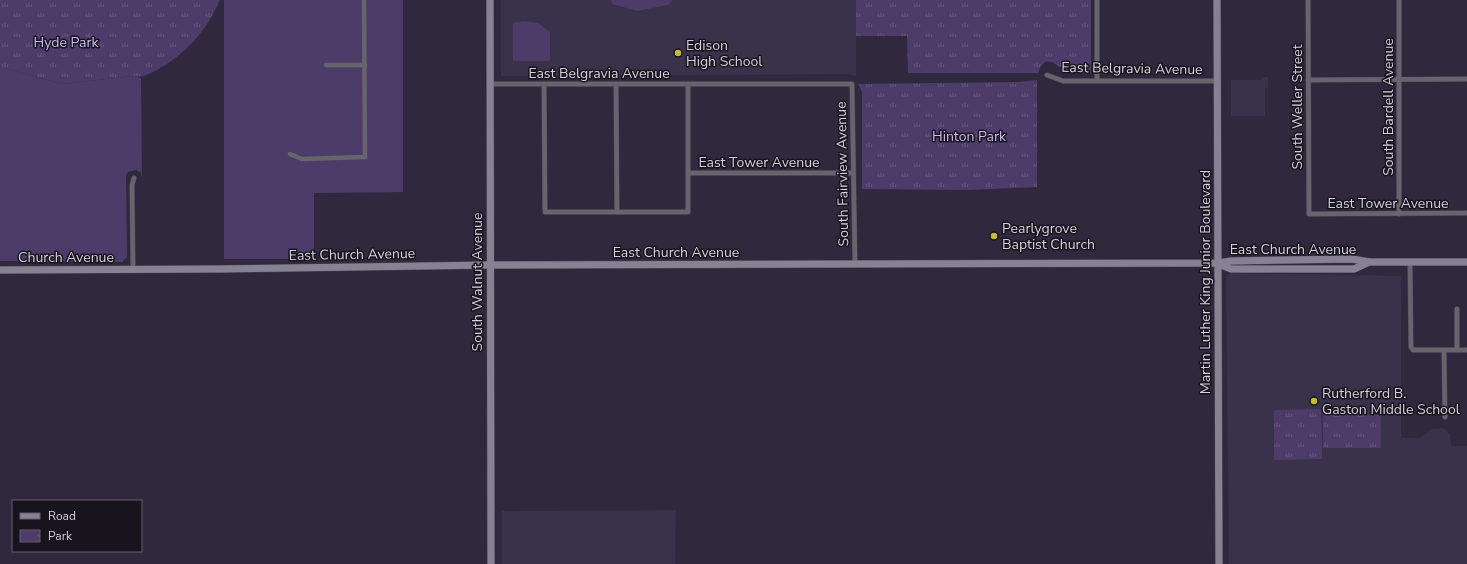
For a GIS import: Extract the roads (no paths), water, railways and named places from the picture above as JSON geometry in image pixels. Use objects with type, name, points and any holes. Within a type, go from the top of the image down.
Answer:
[{"type":"street","points":[[290,154],[302,159],[365,157],[364,0]]},
{"type":"street","name":"South Walnut Avenue","points":[[490,0],[491,564]]},
{"type":"street","points":[[1097,0],[1097,81]]},
{"type":"street","name":"Martin Luther King Junior Boulevard","points":[[1217,0],[1219,564]]},
{"type":"street","name":"South Weller Street","points":[[1308,0],[1309,214]]},
{"type":"street","name":"South Bardell Avenue","points":[[1399,0],[1399,214]]},
{"type":"street","points":[[326,65],[364,65]]},
{"type":"street","name":"East Belgravia Avenue","points":[[1047,75],[1063,81],[1217,81]]},
{"type":"street","points":[[1308,80],[1467,79]]},
{"type":"street","name":"East Belgravia Avenue","points":[[490,84],[852,84]]},
{"type":"street","points":[[544,84],[545,212],[688,212],[688,84]]},
{"type":"street","points":[[616,84],[617,212]]},
{"type":"street","name":"South Fairview Avenue","points":[[852,84],[855,263]]},
{"type":"street","name":"East Tower Avenue","points":[[688,173],[853,173]]},
{"type":"street","points":[[133,269],[132,185],[134,178]]},
{"type":"street","name":"East Tower Avenue","points":[[1309,214],[1467,214]]},
{"type":"street","name":"East Church Avenue","points":[[133,269],[855,263],[1219,264],[1231,261],[1352,259],[1368,262],[1467,262]]},
{"type":"street","points":[[1410,262],[1411,347],[1413,350],[1467,350]]},
{"type":"street","name":"Church Avenue","points":[[0,270],[133,269]]},
{"type":"street","points":[[1457,309],[1457,350]]},
{"type":"street","points":[[1444,350],[1445,417]]},
{"type":"place","name":"Edison High School","points":[[678,53]]},
{"type":"place","name":"Pearlygrove Baptist Church","points":[[994,236]]},
{"type":"place","name":"Rutherford B. Gaston Middle School","points":[[1314,401]]},
{"type":"park label","name":"Hyde Park","points":[[66,42]]},
{"type":"park label","name":"Hinton Park","points":[[969,136]]}]
